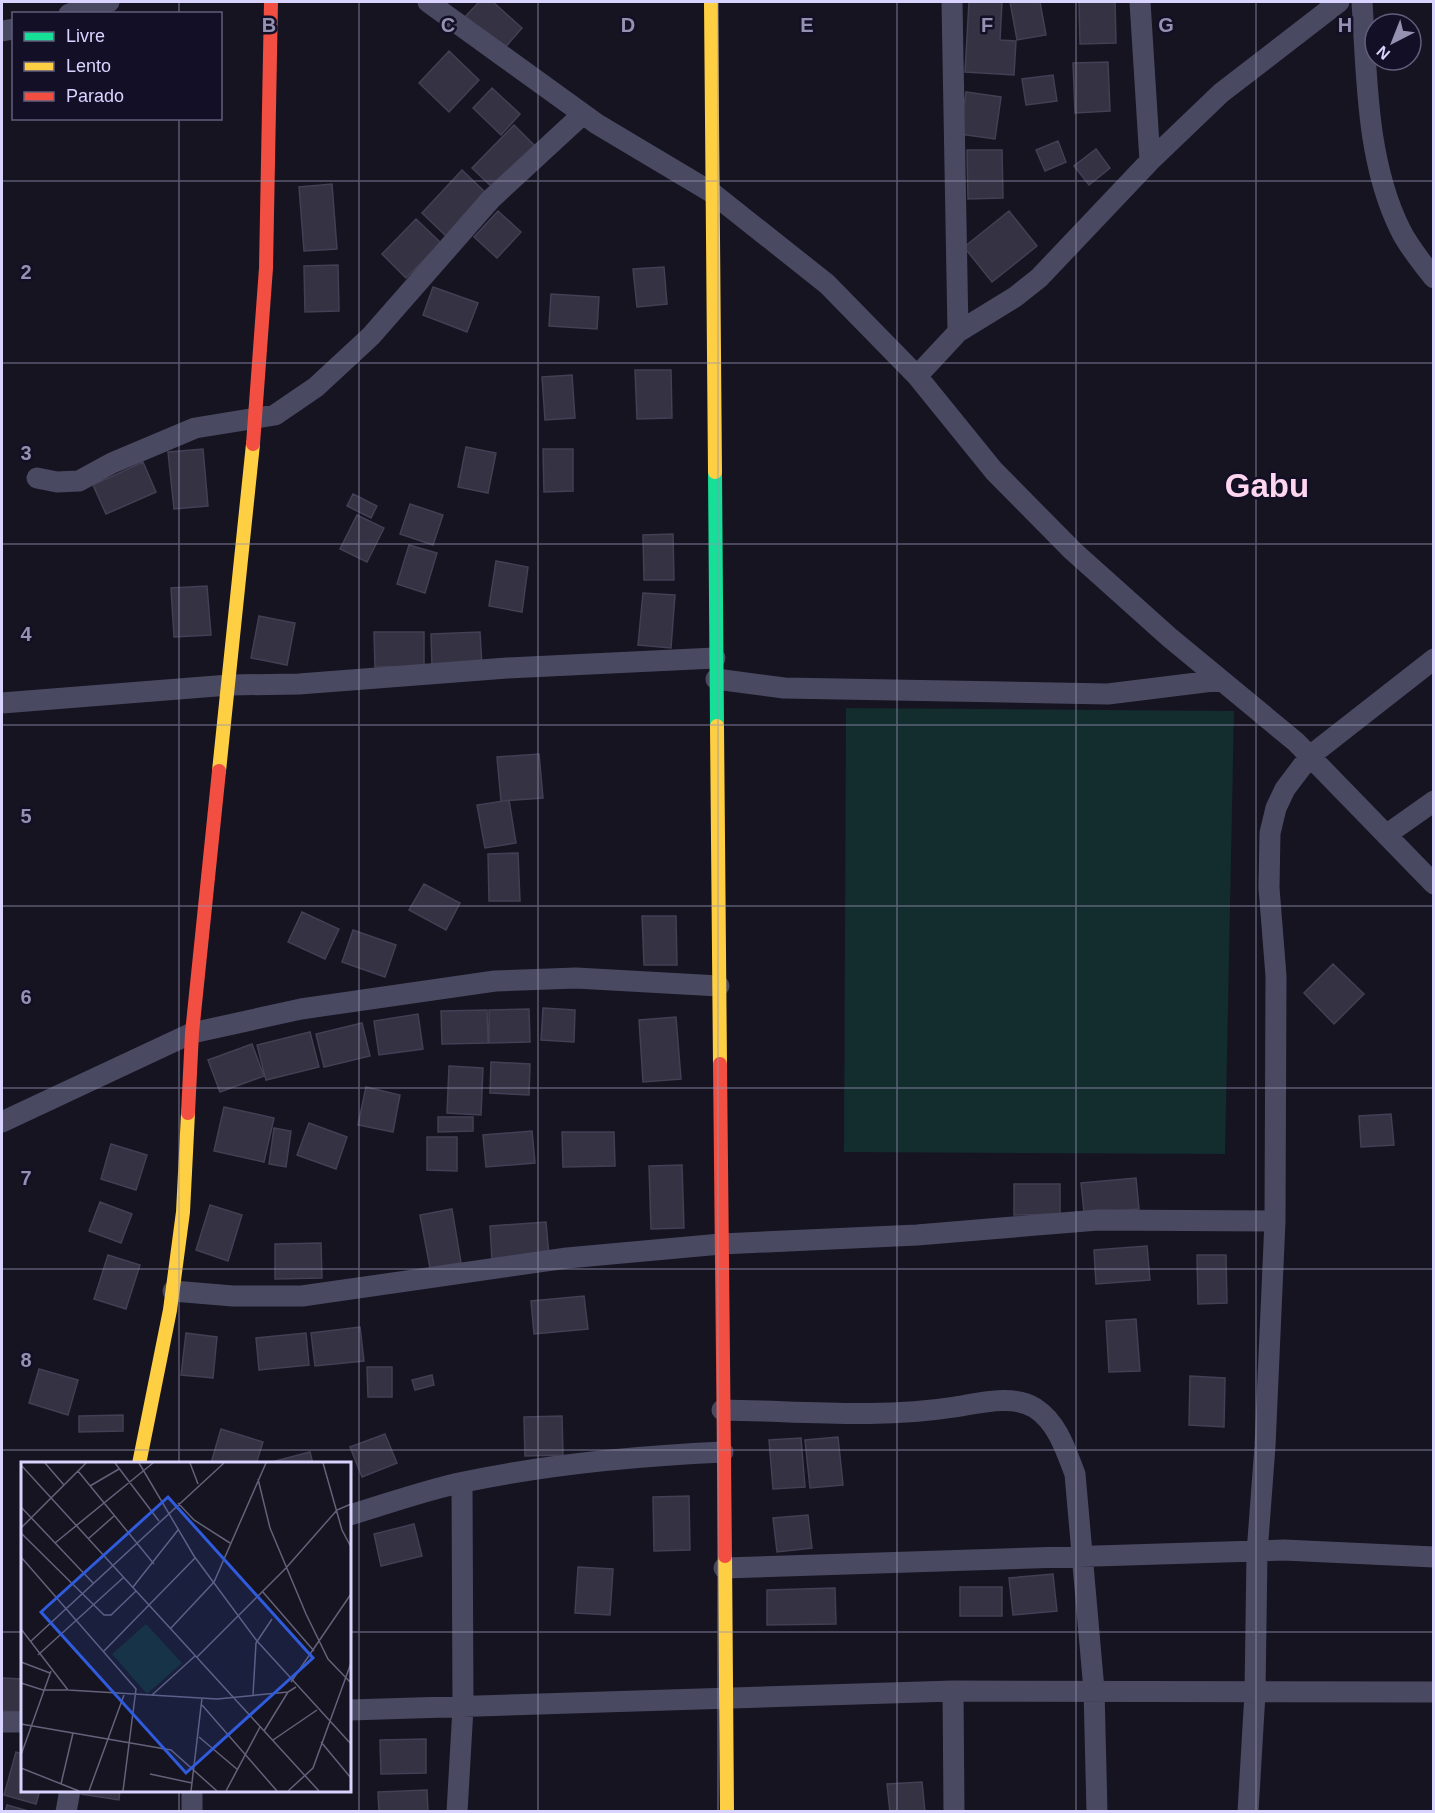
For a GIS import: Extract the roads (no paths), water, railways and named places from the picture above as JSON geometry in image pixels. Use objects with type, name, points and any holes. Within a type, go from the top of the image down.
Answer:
[{"type":"main road","points":[[139,1462],[173,1291],[183,1212],[192,1033],[255,420],[266,268],[271,2]]},
{"type":"main road","points":[[711,2],[727,1812]]},
{"type":"street","points":[[76,12],[109,2]]},
{"type":"street","points":[[428,2],[583,114],[711,192],[826,284],[917,376],[994,471],[1057,535],[1310,756],[1434,884]]},
{"type":"street","points":[[952,2],[958,332]]},
{"type":"street","points":[[1140,2],[1150,160]]},
{"type":"street","points":[[917,376],[958,332],[1015,297],[1039,278],[1150,160],[1221,93],[1339,2]]},
{"type":"street","points":[[1362,2],[1369,104],[1381,178],[1400,229],[1434,278]]},
{"type":"street","points":[[37,478],[57,482],[79,481],[112,463],[195,428],[275,415],[316,387],[371,336],[491,199],[583,114]]},
{"type":"street","points":[[1248,1812],[1255,1693],[1257,1553],[1265,1446],[1275,1221],[1276,976],[1269,888],[1270,833],[1276,808],[1285,789],[1310,756],[1434,659]]},
{"type":"street","points":[[2,703],[229,685],[299,684],[507,668],[716,668],[784,688],[1108,694],[1221,680]]},
{"type":"street","points":[[1386,835],[1434,801]]},
{"type":"street","points":[[2,1122],[192,1033],[301,1009],[495,981],[576,978],[718,986]]},
{"type":"street","points":[[173,1291],[233,1296],[302,1296],[567,1258],[721,1244],[917,1235],[1098,1220],[1275,1221]]},
{"type":"street","points":[[722,1410],[908,1414],[990,1401],[1019,1401],[1036,1408],[1050,1422],[1062,1440],[1075,1474],[1095,1690],[1097,1812]]},
{"type":"street","points":[[351,1515],[462,1483],[540,1468],[651,1456],[723,1452]]},
{"type":"street","points":[[456,1812],[463,1708],[462,1483]]},
{"type":"street","points":[[724,1568],[1082,1555],[1323,1550],[1434,1557]]},
{"type":"street","points":[[351,1710],[725,1700],[953,1691],[1434,1692]]},
{"type":"street","points":[[953,1691],[954,1812]]},
{"type":"street","points":[[2,1722],[21,1722]]},
{"type":"street","points":[[66,1812],[70,1792]]},
{"type":"street","points":[[192,1792],[192,1812]]},
{"type":"district","name":"Gabu","points":[[1267,485]]}]
